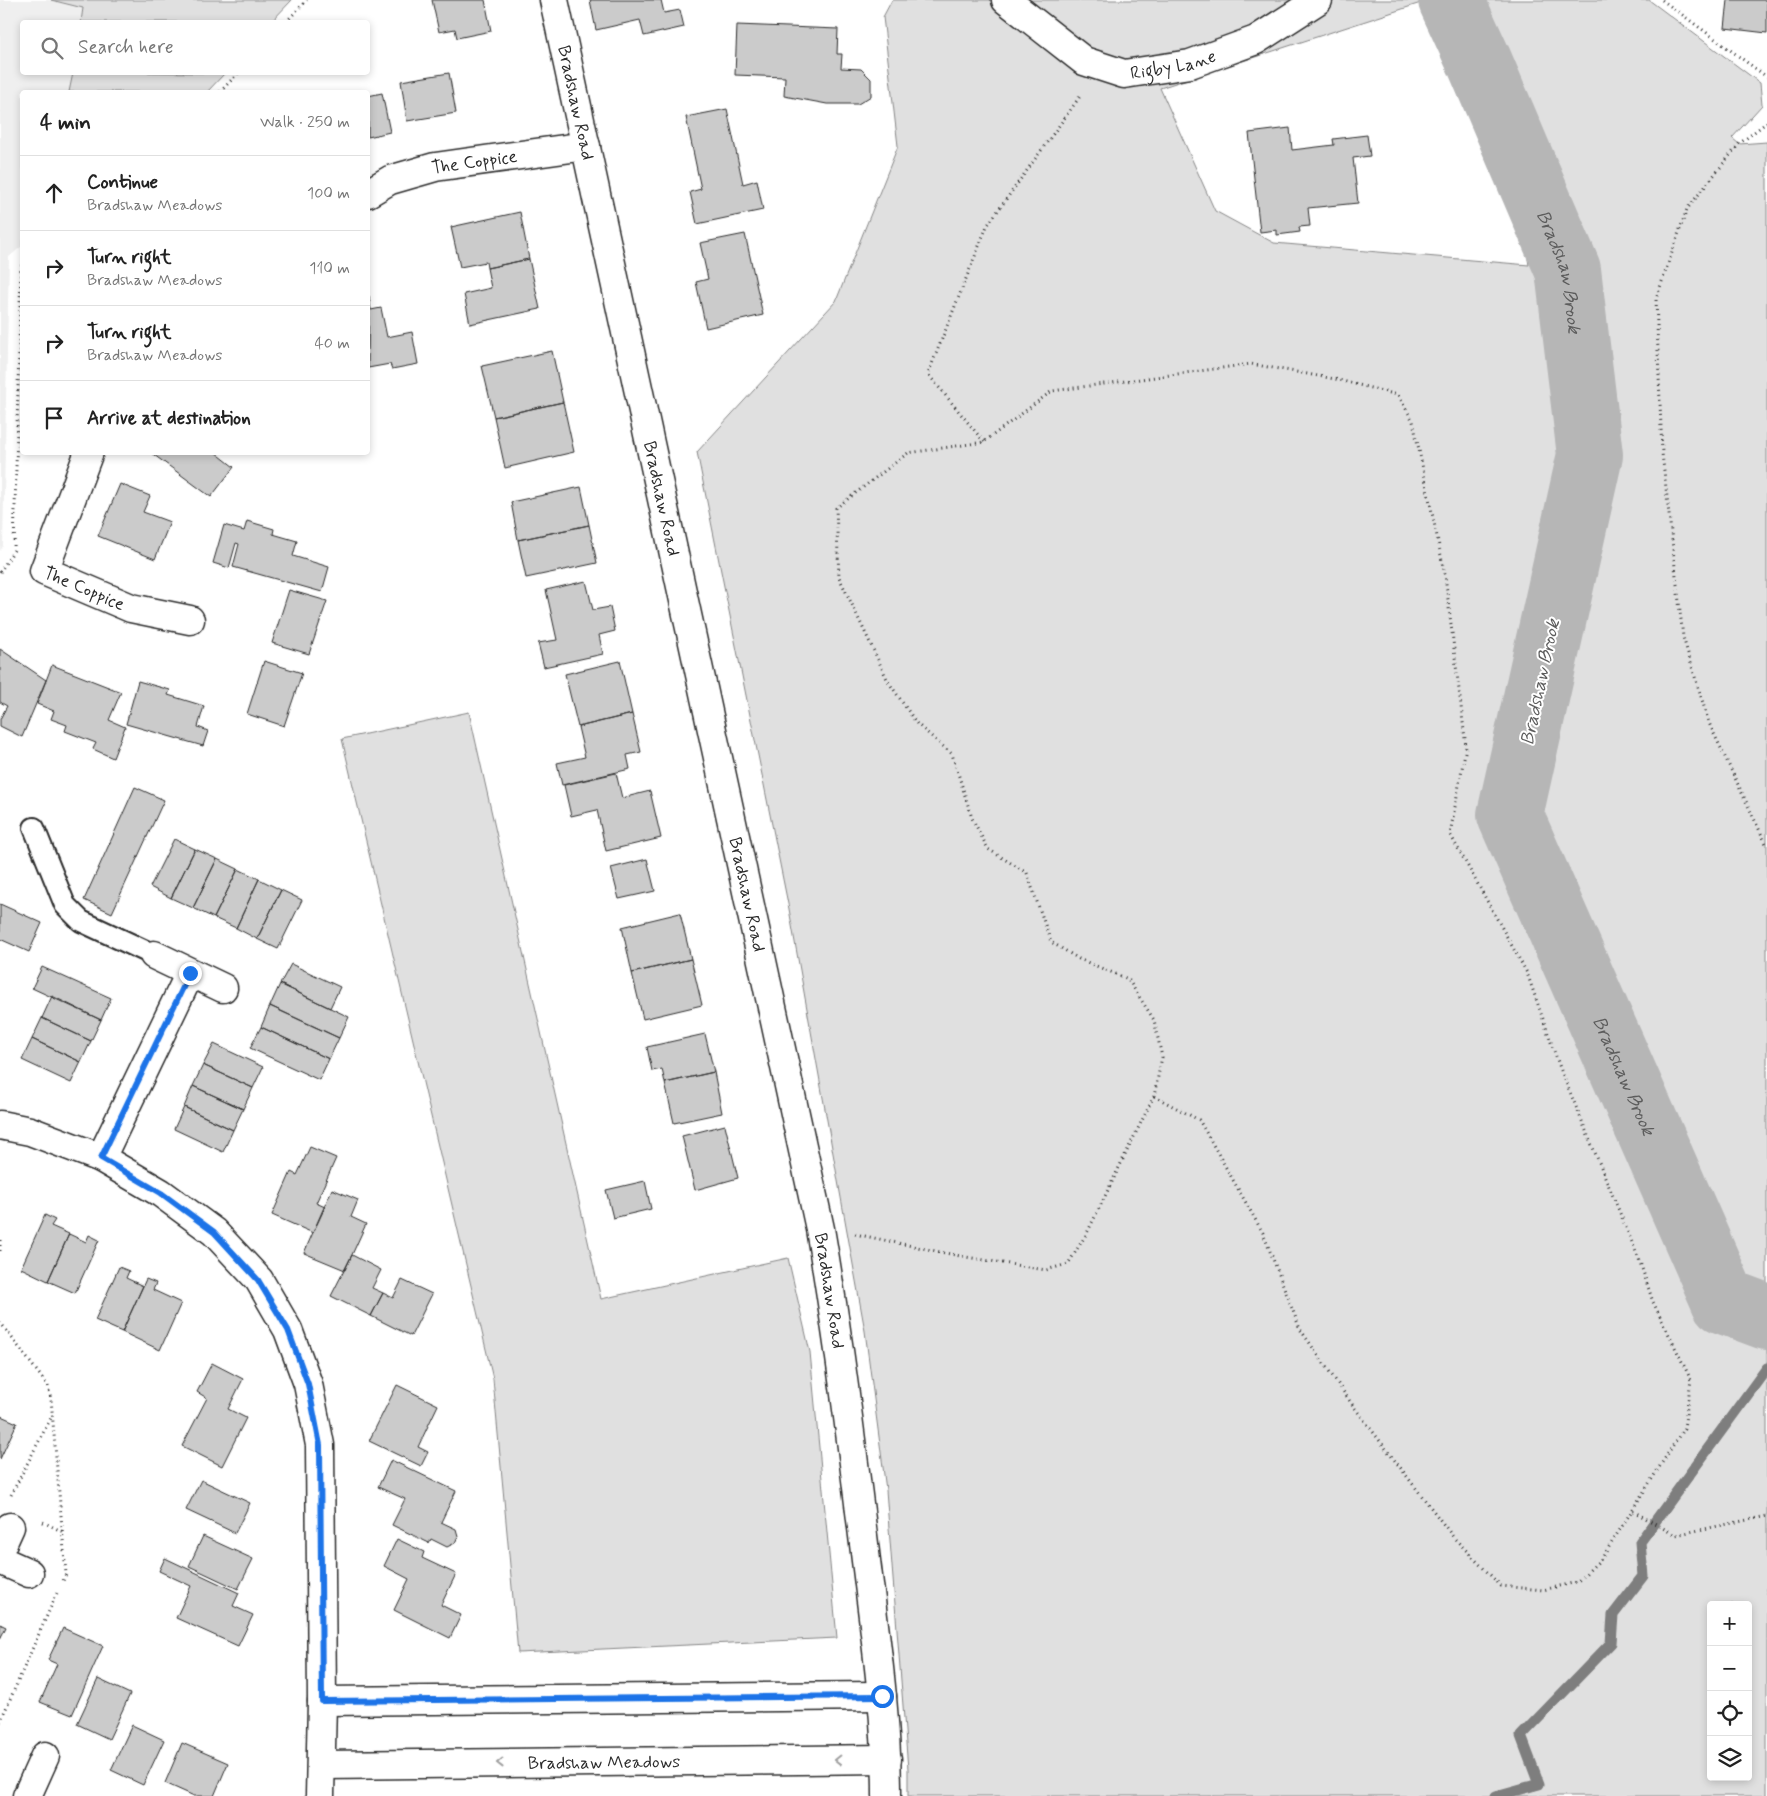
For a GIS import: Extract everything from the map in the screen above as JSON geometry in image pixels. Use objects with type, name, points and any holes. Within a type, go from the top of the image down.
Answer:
[{"type":"street","name":"Bradshaw Road","points":[[554,0],[820,1229],[834,1312],[882,1696],[888,1796]]},
{"type":"street","name":"Rigby Lane","points":[[1006,0],[1084,61],[1124,74],[1190,64],[1256,40],[1318,0]]},
{"type":"street","name":"The Coppice","points":[[370,192],[390,180],[435,166],[586,146]]},
{"type":"street","name":"The Coppice","points":[[88,455],[44,571],[131,608],[190,620]]},
{"type":"street","points":[[154,955],[223,988]]},
{"type":"street","points":[[101,1158],[190,973]]},
{"type":"street","points":[[0,1125],[30,1131],[101,1158],[161,1193],[214,1232],[258,1280],[288,1330],[308,1384],[320,1445],[322,1701],[320,1796]]},
{"type":"street","points":[[0,1560],[28,1573]]},
{"type":"street","points":[[322,1701],[882,1696]]},
{"type":"street","points":[[31,1795],[45,1756]]},
{"type":"street","name":"Bradshaw Meadows","points":[[322,1765],[887,1759]]},
{"type":"lane","points":[[34,828],[65,905],[81,922],[154,955]]},
{"type":"path","points":[[288,20],[307,0]]},
{"type":"path","points":[[1662,0],[1767,77]]},
{"type":"path","points":[[984,442],[928,374],[987,226],[1085,90],[1070,78],[1084,61]]},
{"type":"path","points":[[222,90],[236,75]]},
{"type":"path","points":[[1767,122],[1739,144],[1687,209],[1656,299],[1662,453],[1683,637],[1709,723],[1767,846]]},
{"type":"path","points":[[0,572],[14,550],[20,307]]},
{"type":"path","points":[[820,1229],[844,1232],[960,1256],[1046,1270],[1068,1264],[1087,1233],[1154,1096],[1162,1057],[1154,1020],[1128,979],[1079,959],[1051,942],[1027,873],[988,850],[972,818],[952,754],[917,724],[888,681],[839,577],[836,508],[908,453],[984,442],[1052,391],[1251,364],[1336,379],[1398,395],[1413,421],[1445,576],[1466,747],[1450,834],[1527,973],[1560,1068],[1639,1259],[1653,1302],[1691,1380],[1684,1428],[1634,1512],[1602,1558],[1577,1582],[1543,1590],[1501,1586],[1454,1538],[1354,1407],[1300,1329],[1263,1233],[1199,1120],[1154,1096]]},
{"type":"path","points":[[0,1240],[0,1251]]},
{"type":"path","points":[[5,1538],[6,1504],[52,1416]]},
{"type":"path","points":[[1634,1512],[1675,1535],[1767,1516]]},
{"type":"shaded area","points":[[0,0],[51,0],[84,8],[81,20],[20,20],[20,75],[73,75],[69,90],[20,90],[20,248],[9,257],[3,546],[0,551]]},
{"type":"shaded area","points":[[51,0],[292,0],[273,20],[81,20],[83,8]]},
{"type":"shaded area","points":[[892,0],[1430,0],[1649,0],[1760,83],[1762,105],[1732,138],[1739,144],[1767,142],[1767,1796],[908,1796],[908,1769],[886,1490],[865,1331],[789,909],[697,452],[836,301],[898,146],[883,17]],"holes":[[[1430,0],[1516,193],[1529,265],[1274,243],[1215,211],[1160,88]]]},
{"type":"shaded area","points":[[72,75],[223,75],[209,90],[69,90]]},
{"type":"shaded area","points":[[469,712],[601,1299],[788,1258],[810,1352],[837,1638],[518,1653],[493,1379],[342,739]]},
{"type":"building","points":[[432,0],[485,0],[491,31],[457,38],[455,29],[439,32]]},
{"type":"building","points":[[590,0],[661,0],[664,13],[680,10],[684,27],[644,36],[640,20],[596,30]]},
{"type":"building","points":[[1728,0],[1767,0],[1767,33],[1725,28]]},
{"type":"building","points":[[737,25],[838,29],[837,54],[842,54],[841,68],[861,69],[871,79],[871,96],[858,104],[827,104],[784,96],[785,77],[735,75]]},
{"type":"building","points":[[449,73],[456,113],[407,121],[401,81]]},
{"type":"building","points":[[382,93],[390,132],[370,137],[370,96]]},
{"type":"building","points":[[727,109],[743,184],[757,180],[763,210],[697,224],[690,192],[701,189],[686,117]]},
{"type":"building","points":[[1290,128],[1292,150],[1334,145],[1333,139],[1367,135],[1370,156],[1353,158],[1358,203],[1308,208],[1310,226],[1299,227],[1300,232],[1277,235],[1277,230],[1260,232],[1249,133]]},
{"type":"building","points":[[520,212],[529,259],[487,268],[486,262],[460,267],[451,227]]},
{"type":"building","points":[[745,234],[763,315],[706,328],[696,282],[708,279],[700,243]]},
{"type":"building","points":[[529,259],[540,309],[470,324],[464,294],[491,288],[487,268]]},
{"type":"building","points":[[370,303],[371,310],[381,308],[387,337],[412,332],[418,364],[392,369],[390,364],[370,368]]},
{"type":"building","points":[[552,351],[563,402],[494,417],[482,366]]},
{"type":"building","points":[[563,402],[574,452],[505,468],[494,417]]},
{"type":"building","points":[[154,455],[219,455],[234,467],[211,497]]},
{"type":"building","points":[[120,484],[150,496],[143,512],[170,522],[155,559],[98,536]]},
{"type":"building","points":[[581,487],[589,525],[518,540],[511,502]]},
{"type":"building","points":[[247,521],[274,529],[273,534],[297,541],[293,556],[329,567],[322,592],[233,567],[239,544],[236,543],[229,568],[213,563],[224,525],[244,531]]},
{"type":"building","points":[[589,525],[597,563],[526,578],[518,540]]},
{"type":"building","points":[[586,581],[593,610],[610,607],[615,631],[599,635],[603,654],[544,667],[538,643],[557,640],[546,590]]},
{"type":"building","points":[[289,590],[327,601],[309,654],[272,643]]},
{"type":"building","points":[[0,649],[46,680],[22,737],[0,726],[0,719],[7,706],[0,702]]},
{"type":"building","points":[[264,661],[302,673],[284,726],[247,714]]},
{"type":"building","points":[[620,661],[632,714],[578,727],[565,674]]},
{"type":"building","points":[[52,665],[121,692],[109,720],[125,727],[113,758],[93,749],[96,743],[65,731],[67,725],[51,719],[54,711],[37,704]]},
{"type":"building","points":[[138,681],[170,690],[168,695],[204,706],[198,727],[208,731],[203,746],[126,724]]},
{"type":"building","points":[[632,714],[641,752],[627,755],[630,769],[562,785],[557,763],[585,757],[578,727]]},
{"type":"building","points":[[616,773],[622,798],[650,791],[661,838],[606,851],[597,810],[571,816],[564,785]]},
{"type":"building","points":[[135,787],[164,800],[112,913],[84,900]]},
{"type":"building","points":[[174,839],[195,849],[171,898],[150,887]]},
{"type":"building","points":[[195,849],[217,859],[193,908],[171,898]]},
{"type":"building","points":[[217,859],[238,869],[214,918],[193,908]]},
{"type":"building","points":[[647,859],[655,891],[619,899],[611,868]]},
{"type":"building","points":[[238,869],[259,879],[236,928],[214,918]]},
{"type":"building","points":[[259,879],[281,890],[257,939],[236,928]]},
{"type":"building","points":[[281,890],[302,900],[278,949],[257,939]]},
{"type":"building","points":[[0,904],[42,923],[29,952],[0,939]]},
{"type":"building","points":[[680,913],[691,959],[632,973],[622,927]]},
{"type":"building","points":[[691,959],[702,1005],[643,1019],[632,973]]},
{"type":"building","points":[[291,964],[340,987],[330,1008],[280,984]]},
{"type":"building","points":[[42,967],[111,998],[101,1020],[32,988]]},
{"type":"building","points":[[280,984],[349,1017],[339,1038],[270,1006]]},
{"type":"building","points":[[52,996],[101,1020],[91,1041],[42,1018]]},
{"type":"building","points":[[270,1006],[339,1038],[329,1059],[261,1027]]},
{"type":"building","points":[[42,1018],[91,1041],[81,1062],[32,1039]]},
{"type":"building","points":[[261,1027],[329,1059],[319,1080],[250,1048]]},
{"type":"building","points":[[705,1034],[714,1072],[665,1083],[662,1069],[652,1071],[647,1047]]},
{"type":"building","points":[[32,1039],[81,1062],[71,1083],[22,1060]]},
{"type":"building","points":[[214,1044],[263,1067],[253,1088],[203,1065]]},
{"type":"building","points":[[203,1065],[253,1088],[243,1109],[193,1086]]},
{"type":"building","points":[[714,1072],[722,1113],[674,1123],[665,1083]]},
{"type":"building","points":[[193,1086],[243,1109],[233,1130],[184,1107]]},
{"type":"building","points":[[184,1107],[233,1130],[223,1152],[174,1129]]},
{"type":"building","points":[[725,1125],[738,1178],[695,1190],[682,1136]]},
{"type":"building","points":[[310,1147],[336,1158],[316,1203],[325,1207],[313,1233],[272,1215],[291,1172],[297,1175]]},
{"type":"building","points":[[645,1181],[651,1209],[613,1218],[606,1190]]},
{"type":"building","points":[[332,1189],[358,1200],[351,1217],[366,1224],[345,1270],[304,1253]]},
{"type":"building","points":[[45,1215],[55,1220],[51,1226],[69,1234],[48,1281],[21,1268]]},
{"type":"building","points":[[69,1234],[86,1242],[89,1235],[99,1240],[75,1293],[48,1281]]},
{"type":"building","points":[[352,1255],[381,1270],[372,1288],[383,1293],[371,1316],[331,1296]]},
{"type":"building","points":[[119,1267],[129,1271],[126,1278],[143,1286],[122,1332],[95,1320]]},
{"type":"building","points":[[146,1279],[156,1283],[153,1290],[181,1303],[160,1350],[122,1332]]},
{"type":"building","points":[[402,1280],[432,1294],[411,1336],[371,1316],[383,1293],[393,1298]]},
{"type":"building","points":[[212,1363],[243,1379],[228,1409],[246,1418],[222,1466],[182,1446],[207,1398],[197,1392]]},
{"type":"building","points":[[397,1385],[438,1405],[418,1447],[428,1452],[421,1466],[369,1441]]},
{"type":"building","points":[[0,1417],[17,1423],[0,1459]]},
{"type":"building","points":[[391,1460],[456,1491],[441,1522],[456,1529],[458,1536],[455,1543],[447,1547],[431,1539],[429,1543],[392,1525],[405,1499],[378,1487]]},
{"type":"building","points":[[201,1480],[250,1503],[235,1533],[186,1510]]},
{"type":"building","points":[[203,1536],[253,1559],[238,1589],[189,1566]]},
{"type":"building","points":[[397,1539],[424,1552],[422,1558],[456,1574],[441,1605],[461,1615],[450,1638],[394,1610],[409,1579],[384,1566]]},
{"type":"building","points":[[165,1558],[239,1593],[233,1606],[253,1615],[238,1646],[176,1618],[191,1586],[159,1571]]},
{"type":"building","points":[[0,1624],[6,1627],[0,1639]]},
{"type":"building","points":[[63,1628],[103,1646],[72,1715],[40,1702],[57,1664],[48,1660]]},
{"type":"building","points":[[98,1679],[130,1694],[109,1739],[77,1724]]},
{"type":"building","points":[[132,1725],[164,1740],[143,1785],[111,1770]]},
{"type":"building","points":[[182,1743],[228,1763],[214,1796],[194,1796],[165,1783]]},
{"type":"waterway","name":"Bradshaw Brook","points":[[1451,0],[1568,270],[1590,455],[1510,815],[1724,1301],[1767,1317]]},
{"type":"waterway","points":[[1496,1796],[1539,1784],[1521,1736],[1611,1643],[1613,1615],[1643,1576],[1640,1542],[1767,1368]]},
{"type":"route","points":[[190,973],[101,1158],[161,1193],[214,1232],[258,1280],[288,1330],[308,1384],[320,1445],[322,1701],[882,1696]]}]
